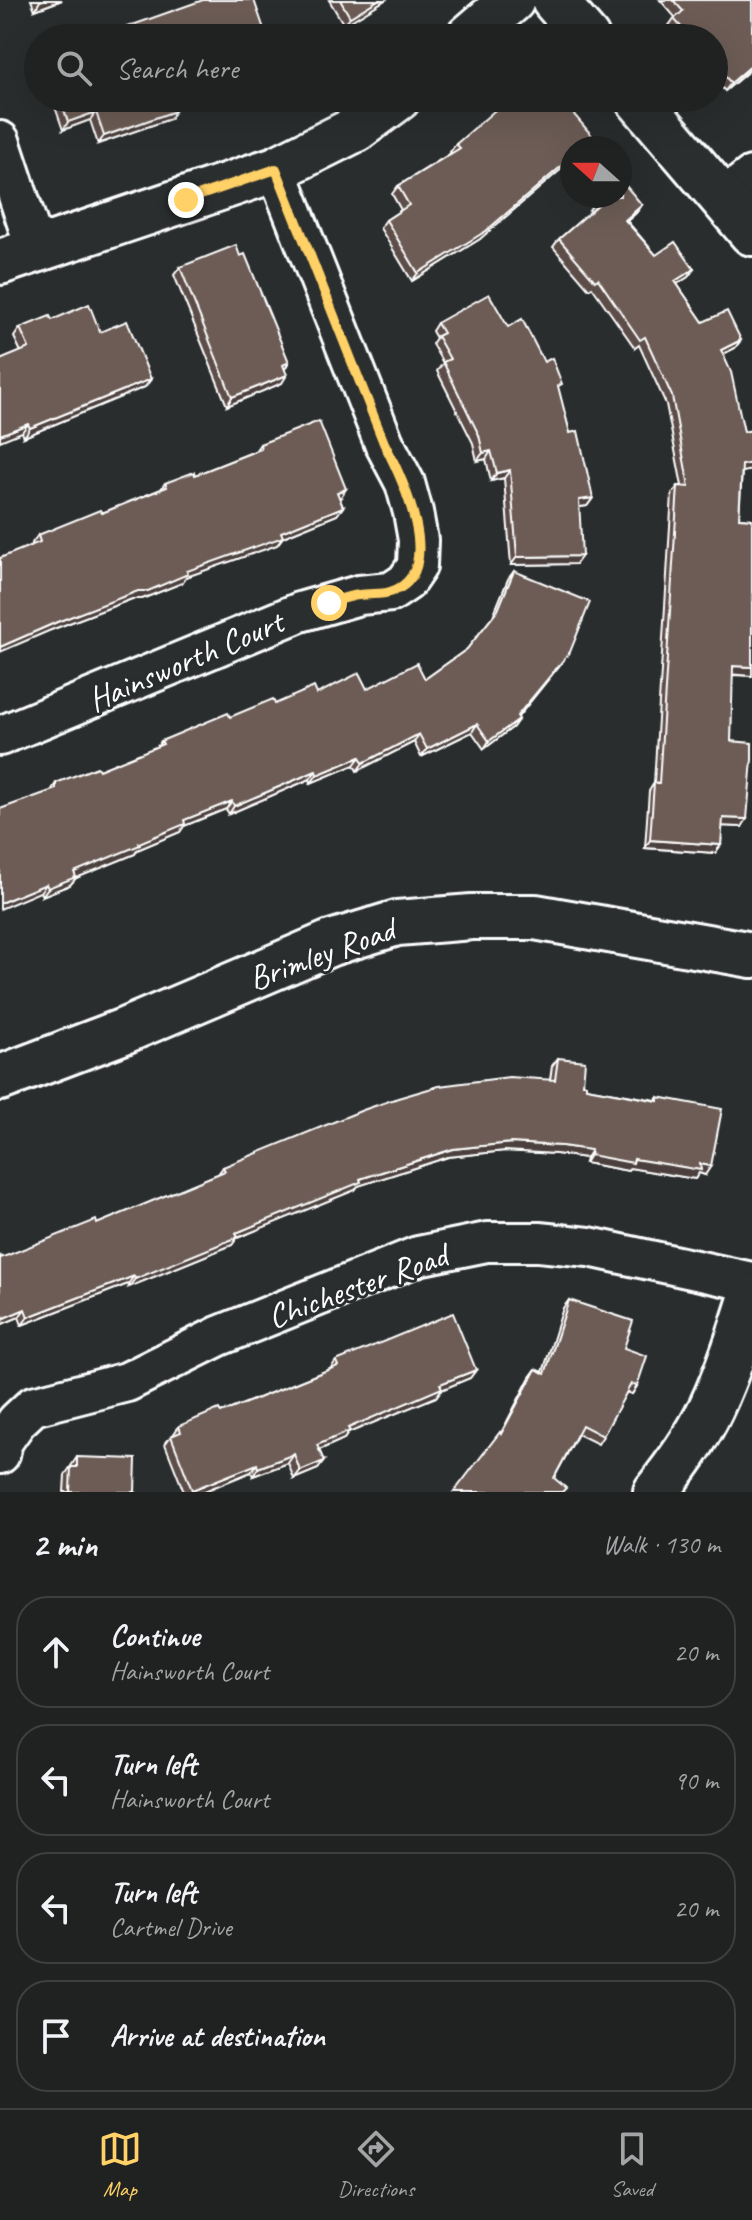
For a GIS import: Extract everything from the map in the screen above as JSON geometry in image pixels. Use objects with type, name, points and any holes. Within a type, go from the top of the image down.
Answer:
[{"type":"street","points":[[484,24],[512,0]]},
{"type":"street","points":[[554,0],[575,24]]},
{"type":"street","points":[[0,141],[18,256],[276,169],[356,129],[379,112]]},
{"type":"street","points":[[653,112],[738,188],[752,233]]},
{"type":"street","name":"Hainsworth Court","points":[[0,736],[300,612],[359,595],[391,592],[406,582],[417,566],[418,540],[405,483],[384,443],[276,169]]},
{"type":"street","name":"Brimley Road","points":[[0,1078],[124,1031],[331,943],[397,923],[472,917],[535,917],[752,955]]},
{"type":"street","name":"Chichester Road","points":[[0,1454],[3,1441],[33,1406],[127,1382],[219,1336],[418,1256],[487,1242],[539,1242],[589,1247],[752,1282]]},
{"type":"street","points":[[656,1492],[710,1411],[752,1296]]},
{"type":"building","points":[[203,0],[254,0],[262,24],[135,24]]},
{"type":"building","points":[[340,0],[378,0],[350,17]]},
{"type":"building","points":[[673,0],[752,0],[752,65],[731,83],[728,80],[728,24],[678,24],[674,19],[683,11]]},
{"type":"building","points":[[65,112],[96,112],[68,122]]},
{"type":"building","points":[[96,112],[172,112],[104,136]]},
{"type":"building","points":[[493,112],[572,112],[592,136],[560,136],[560,167],[486,231],[418,273],[386,220],[409,205],[398,186],[460,148],[456,144]]},
{"type":"building","points":[[632,193],[642,205],[625,220],[656,255],[675,242],[694,269],[675,281],[703,322],[727,311],[741,340],[721,350],[731,372],[744,432],[752,430],[752,463],[742,465],[739,518],[752,519],[752,667],[733,666],[731,741],[752,743],[752,759],[747,819],[723,818],[721,845],[650,840],[654,783],[659,783],[678,486],[689,487],[672,396],[645,337],[640,340],[598,279],[595,281],[559,239],[595,208],[632,208]]},
{"type":"building","points":[[236,245],[240,256],[245,254],[289,362],[283,365],[287,375],[232,397],[180,267]]},
{"type":"building","points":[[489,294],[508,327],[522,319],[544,362],[552,358],[562,384],[558,386],[570,433],[578,431],[593,498],[579,500],[582,556],[517,557],[510,470],[497,473],[491,451],[483,453],[479,435],[443,362],[450,359],[437,336],[443,333],[437,323]]},
{"type":"building","points":[[89,304],[100,332],[127,321],[151,379],[30,428],[28,424],[0,435],[0,360],[29,348],[20,328],[50,316],[52,320]]},
{"type":"building","points":[[319,421],[346,489],[337,492],[343,507],[281,532],[283,537],[187,571],[188,574],[148,591],[138,591],[0,647],[0,558],[40,542],[38,535],[167,487],[165,483],[194,472],[195,475],[261,449],[260,444]]},
{"type":"building","points":[[514,571],[590,602],[570,652],[517,716],[519,719],[489,741],[477,724],[427,749],[419,734],[363,763],[360,757],[317,775],[316,771],[234,806],[232,801],[184,820],[185,824],[74,872],[76,877],[48,888],[46,884],[0,903],[0,809],[56,789],[56,783],[97,767],[99,770],[163,744],[161,741],[228,713],[230,717],[273,699],[275,704],[314,687],[317,694],[359,673],[367,689],[417,663],[425,679],[467,649],[498,610]]},
{"type":"building","points":[[558,1058],[585,1061],[583,1084],[586,1088],[722,1109],[711,1166],[700,1164],[701,1170],[634,1159],[633,1163],[590,1155],[591,1150],[562,1146],[511,1143],[453,1149],[360,1179],[361,1182],[236,1233],[238,1237],[135,1279],[134,1276],[28,1317],[25,1309],[4,1318],[0,1311],[0,1255],[1,1258],[96,1220],[97,1224],[225,1171],[223,1167],[398,1098],[439,1086],[509,1077],[555,1080]]},
{"type":"building","points":[[569,1300],[633,1321],[624,1348],[647,1356],[637,1386],[631,1384],[603,1436],[582,1425],[554,1478],[566,1488],[562,1492],[454,1492],[501,1434],[536,1369],[545,1374]]},
{"type":"building","points":[[453,1313],[476,1370],[440,1384],[442,1388],[348,1428],[350,1431],[317,1445],[324,1461],[300,1471],[294,1454],[258,1468],[257,1464],[192,1490],[171,1436],[181,1432],[179,1426],[219,1409],[221,1413],[338,1366],[336,1361]]},
{"type":"building","points":[[77,1457],[136,1459],[135,1492],[70,1492],[71,1467],[77,1467]]},
{"type":"route","points":[[186,200],[276,169],[384,443],[405,483],[418,540],[417,566],[406,582],[391,592],[359,595],[329,603]]}]
